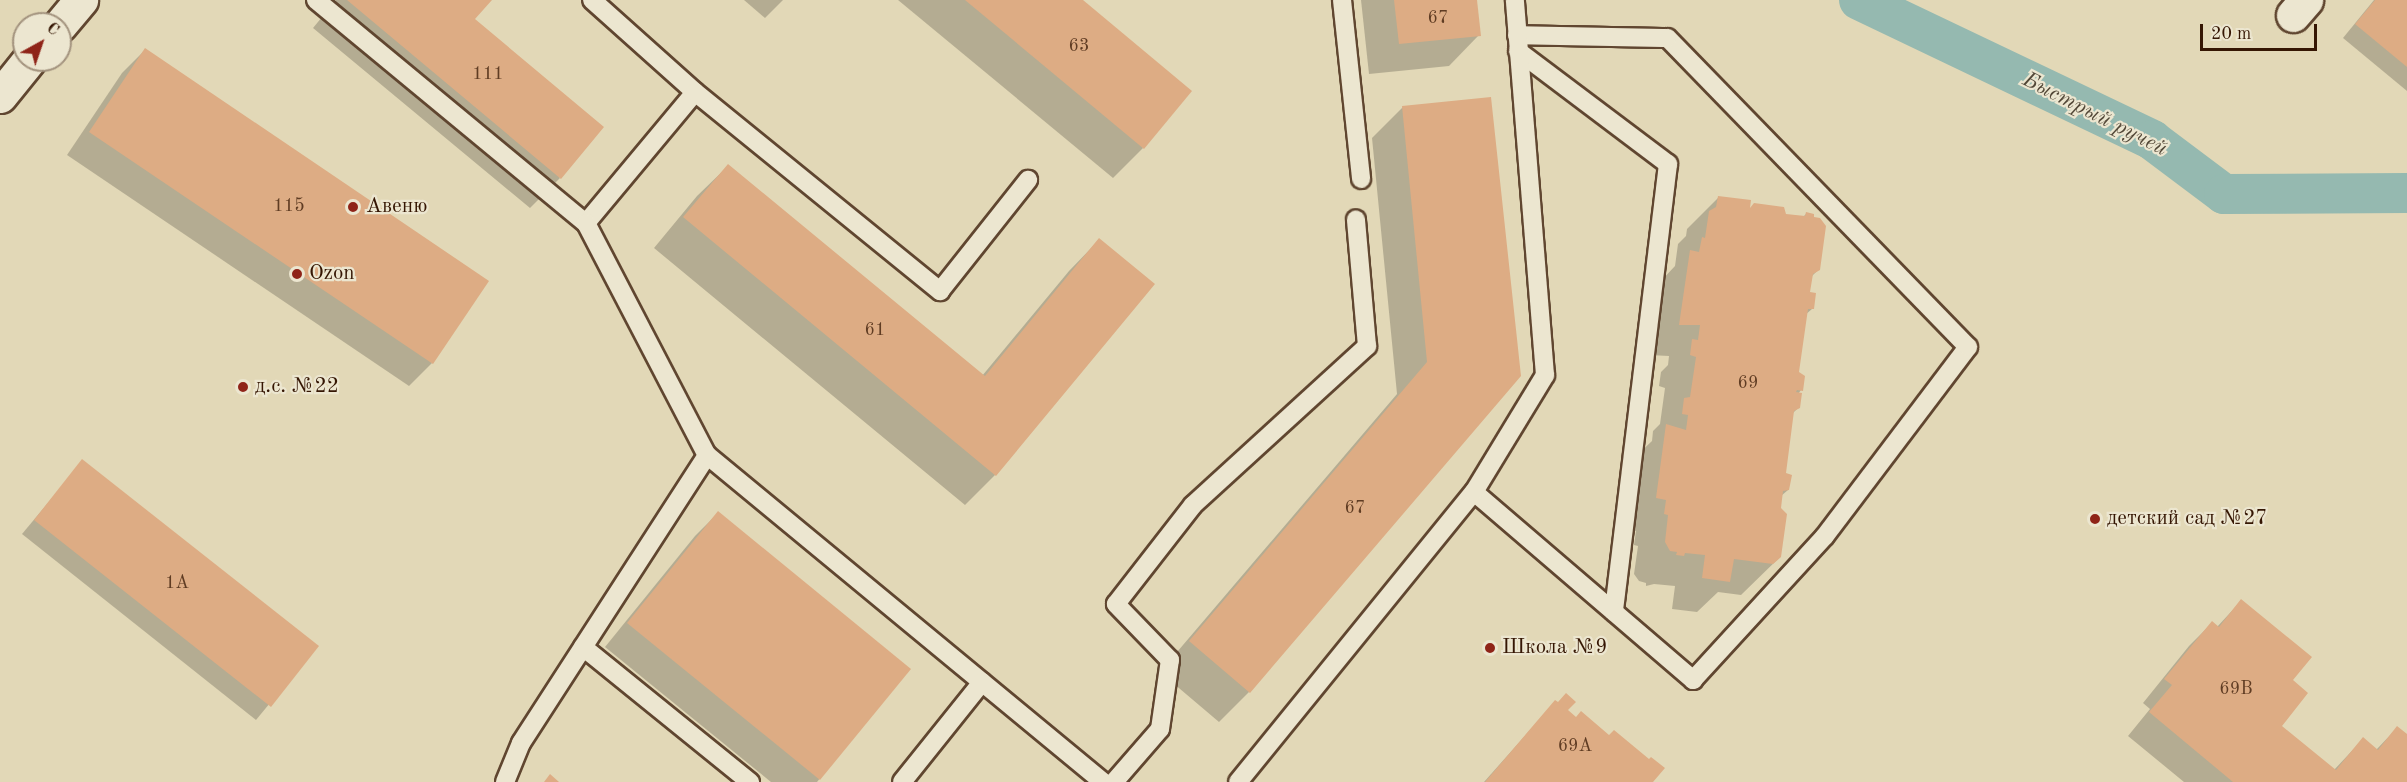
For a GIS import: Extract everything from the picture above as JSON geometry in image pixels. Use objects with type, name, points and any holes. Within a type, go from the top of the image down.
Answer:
[{"type":"street","points":[[70,12],[81,0]]},
{"type":"street","points":[[0,96],[19,72]]},
{"type":"lane","points":[[316,0],[586,223],[707,455],[1103,782]]},
{"type":"lane","points":[[592,0],[695,92],[940,291],[1028,180]]},
{"type":"lane","points":[[1342,0],[1361,179]]},
{"type":"lane","points":[[1238,782],[1474,492],[1545,375],[1515,0]]},
{"type":"lane","points":[[1474,492],[1694,680],[1825,536],[1968,347],[1668,38],[1517,43]]},
{"type":"lane","points":[[1517,43],[1668,164],[1614,612]]},
{"type":"lane","points":[[586,223],[695,92]]},
{"type":"lane","points":[[1114,782],[1160,729],[1170,660],[1116,604],[1193,505],[1367,346],[1356,219]]},
{"type":"lane","points":[[505,782],[521,743],[707,455]]},
{"type":"lane","points":[[583,646],[750,782]]},
{"type":"lane","points":[[902,782],[982,682]]},
{"type":"building","points":[[347,0],[492,0],[475,19],[604,127],[561,179]]},
{"type":"building","points":[[965,0],[1083,0],[1192,91],[1144,149]]},
{"type":"building","points":[[1394,0],[1477,0],[1481,36],[1399,44]]},
{"type":"building","points":[[2375,0],[2407,0],[2407,67],[2355,24]]},
{"type":"building","points":[[145,48],[489,281],[433,364],[89,132]]},
{"type":"building","points":[[1491,97],[1521,376],[1250,693],[1189,641],[1427,362],[1402,106]]},
{"type":"building","points":[[728,164],[985,376],[1099,238],[1155,284],[996,476],[683,217]]},
{"type":"building","points":[[1718,196],[1751,200],[1750,208],[1754,203],[1784,207],[1786,214],[1805,216],[1806,212],[1814,214],[1814,217],[1820,218],[1826,226],[1820,270],[1813,274],[1810,292],[1816,293],[1814,309],[1808,309],[1799,372],[1805,376],[1803,391],[1797,390],[1796,392],[1802,393],[1800,408],[1794,411],[1786,473],[1792,475],[1789,490],[1783,491],[1781,508],[1787,514],[1781,557],[1773,564],[1734,559],[1730,582],[1702,578],[1705,555],[1685,553],[1684,556],[1670,551],[1665,542],[1668,515],[1664,514],[1666,500],[1656,498],[1666,424],[1686,430],[1688,415],[1682,414],[1684,398],[1690,397],[1696,357],[1690,355],[1692,339],[1698,340],[1700,325],[1679,325],[1690,250],[1699,252],[1702,237],[1705,238],[1709,211],[1716,207]]},
{"type":"building","points":[[82,459],[319,646],[271,707],[34,520]]},
{"type":"building","points":[[718,511],[911,669],[820,780],[627,623]]},
{"type":"building","points":[[2241,599],[2312,657],[2293,680],[2308,693],[2282,726],[2336,770],[2363,737],[2378,750],[2397,726],[2407,734],[2407,782],[2233,782],[2149,712],[2172,685],[2164,679],[2212,621],[2219,627]]},
{"type":"building","points":[[1566,693],[1576,702],[1568,710],[1576,717],[1581,711],[1609,735],[1614,730],[1649,759],[1651,757],[1665,768],[1653,782],[1485,782],[1555,700],[1558,702]]},
{"type":"building","points":[[550,774],[559,782],[544,782]]},
{"type":"waterway","name":"Быстрый ручей","points":[[1859,0],[2152,140],[2224,194],[2407,193]]},
{"type":"place","name":"Авеню","points":[[353,207]]},
{"type":"place","name":"Ozon","points":[[297,274]]},
{"type":"place","name":"д.с. №22","points":[[243,387]]},
{"type":"place","name":"детский сад №27","points":[[2095,519]]},
{"type":"place","name":"Школа №9","points":[[1490,648]]}]
